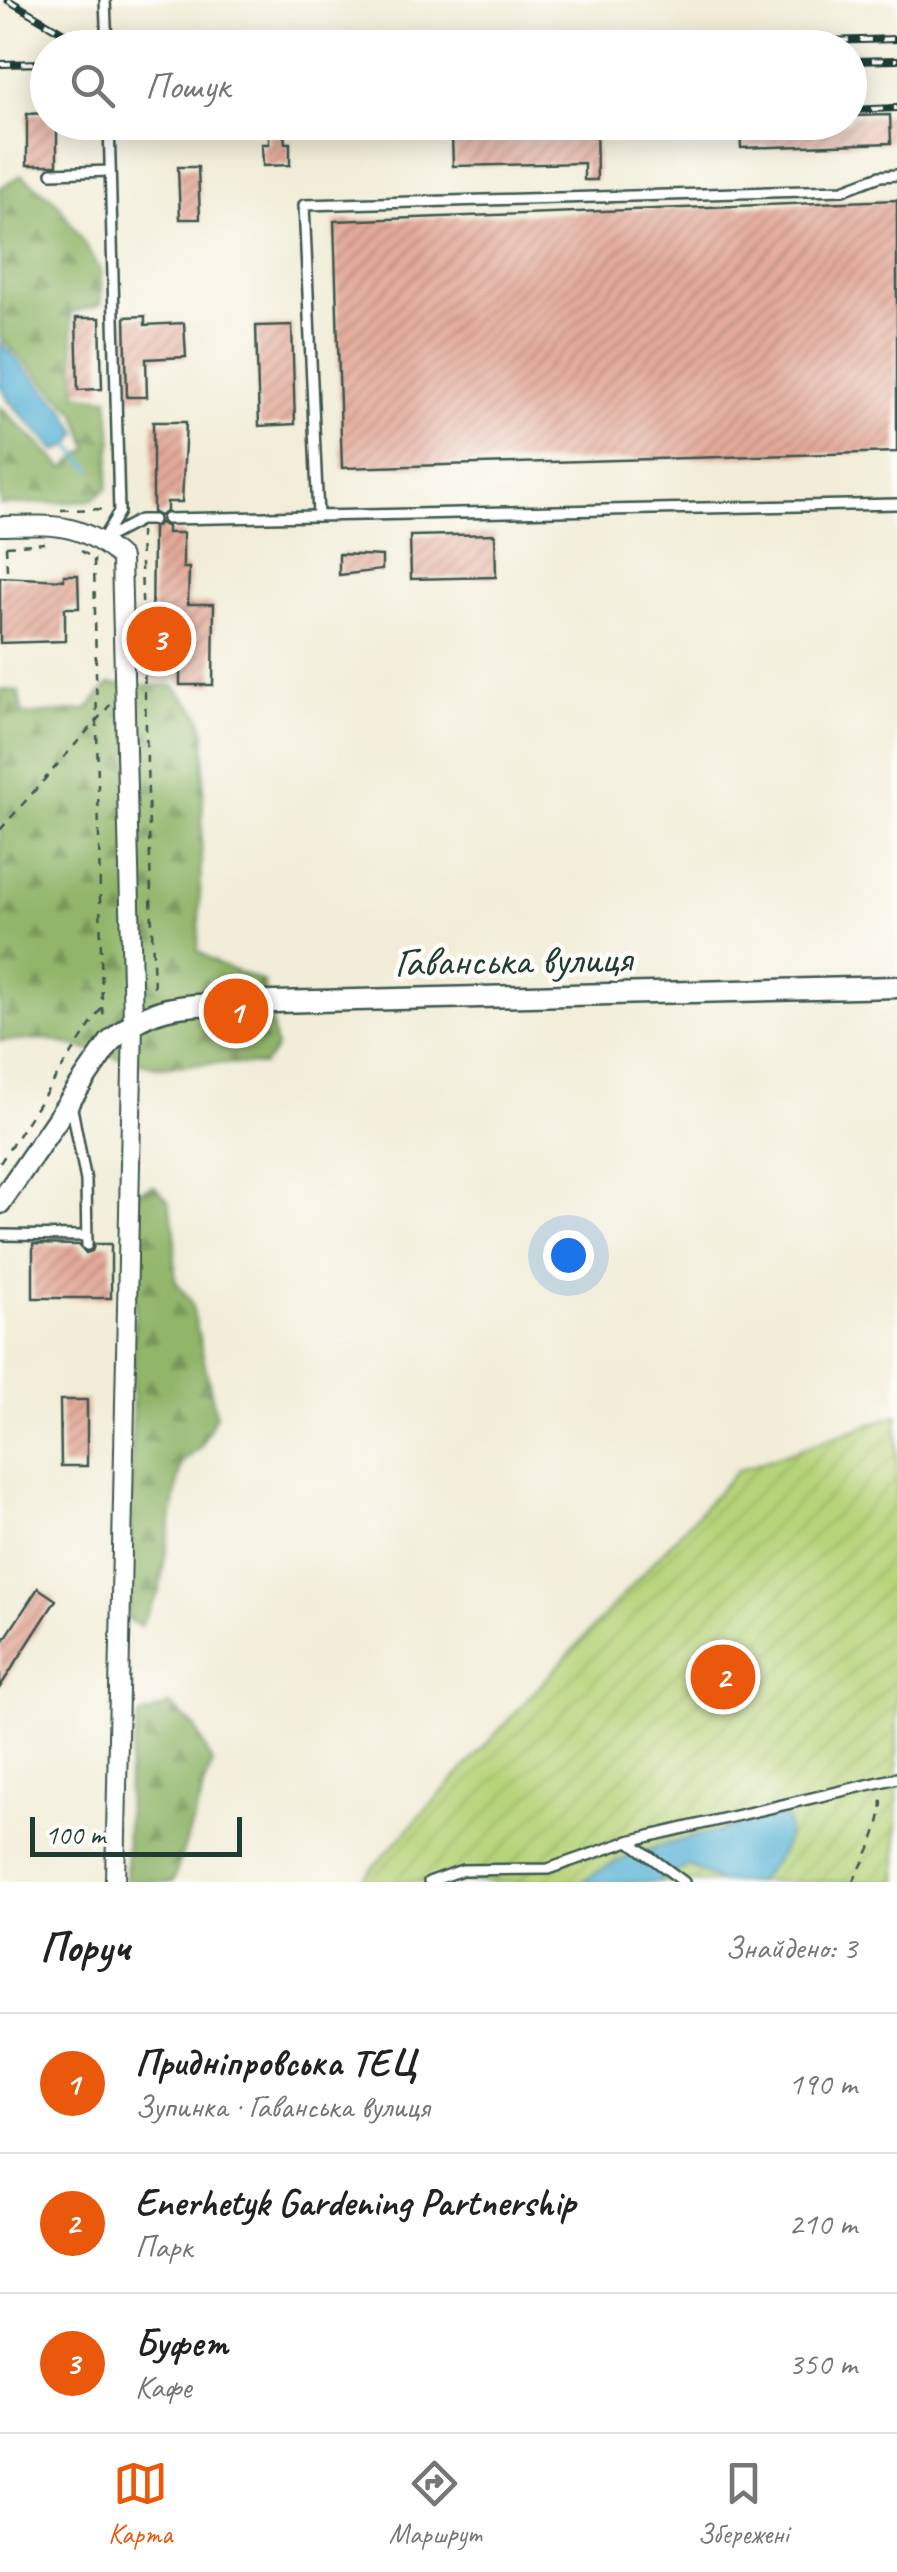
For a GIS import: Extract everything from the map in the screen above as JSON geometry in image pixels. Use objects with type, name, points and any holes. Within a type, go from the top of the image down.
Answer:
[{"type":"street","points":[[2,526],[70,525],[102,540],[121,558],[133,1021],[115,1882]]},
{"type":"street","name":"Гаванська вулиця","points":[[0,1202],[110,1042],[133,1021],[173,1006],[897,988]]},
{"type":"lane","points":[[106,0],[107,30]]},
{"type":"lane","points":[[102,540],[119,512],[109,140]]},
{"type":"lane","points":[[52,173],[110,171]]},
{"type":"lane","points":[[318,516],[304,205],[842,190],[880,176],[897,175]]},
{"type":"lane","points":[[167,519],[897,504]]},
{"type":"lane","points":[[102,540],[140,520],[153,520]]},
{"type":"lane","points":[[0,1235],[86,1240],[86,1181],[70,1100]]},
{"type":"lane","points":[[429,1882],[462,1870],[548,1869],[630,1842],[897,1778]]},
{"type":"lane","points":[[630,1842],[684,1882]]},
{"type":"path","points":[[140,520],[154,1011]]},
{"type":"path","points":[[2,526],[7,570]]},
{"type":"path","points":[[6,546],[56,542]]},
{"type":"path","points":[[77,548],[94,560],[121,558]]},
{"type":"path","points":[[94,560],[102,1008],[110,1042]]},
{"type":"path","points":[[0,830],[126,688]]},
{"type":"path","points":[[0,1163],[102,1008]]},
{"type":"path","points":[[853,1882],[872,1846],[882,1803],[878,1781]]},
{"type":"green space","points":[[22,175],[57,202],[101,270],[101,304],[71,313],[77,394],[108,398],[112,437],[107,489],[90,501],[0,505],[0,407],[64,468],[89,448],[76,413],[0,337],[0,188]]},
{"type":"green space","points":[[109,684],[174,686],[199,714],[205,733],[198,951],[220,965],[264,982],[276,1049],[263,1065],[156,1067],[47,1039],[0,1041],[0,690],[18,691],[23,715],[86,710]]},
{"type":"green space","points":[[154,1186],[168,1200],[175,1232],[175,1280],[191,1302],[216,1414],[201,1447],[181,1463],[159,1592],[140,1626],[128,1620],[137,1192]]},
{"type":"green space","points":[[897,1415],[897,1882],[360,1882],[737,1471]]},
{"type":"green space","points":[[170,1705],[195,1727],[212,1763],[173,1882],[126,1882],[128,1775],[139,1716]]},
{"type":"water","points":[[0,342],[64,408],[78,433],[70,446],[56,451],[8,400],[0,385]]},
{"type":"water","points":[[778,1814],[787,1820],[787,1838],[780,1854],[757,1882],[720,1882],[689,1866],[657,1882],[582,1882],[651,1849]]},
{"type":"building","points":[[27,114],[30,140],[57,140],[57,165],[27,165]]},
{"type":"building","points":[[890,115],[891,143],[741,148],[741,140],[867,140],[867,116]]},
{"type":"building","points":[[269,140],[290,143],[290,165],[263,166],[262,144],[269,144]]},
{"type":"building","points":[[452,140],[596,140],[597,180],[584,180],[584,163],[453,166]]},
{"type":"building","points":[[178,167],[198,167],[200,219],[180,219]]},
{"type":"building","points":[[897,200],[897,452],[342,468],[334,221]]},
{"type":"building","points":[[145,316],[145,325],[184,323],[186,357],[146,359],[147,397],[127,397],[125,317]]},
{"type":"building","points":[[76,318],[100,318],[102,389],[78,390]]},
{"type":"building","points":[[292,325],[295,424],[259,426],[256,326]]},
{"type":"building","points":[[153,422],[186,422],[182,502],[167,502],[167,511],[160,516],[153,512]]},
{"type":"building","points":[[160,523],[167,527],[167,533],[183,533],[183,568],[189,568],[188,604],[214,604],[213,685],[180,685],[180,639],[152,639],[153,528]]},
{"type":"building","points":[[495,534],[496,577],[411,579],[410,536]]},
{"type":"building","points":[[339,554],[382,556],[382,570],[339,575]]},
{"type":"building","points":[[64,575],[78,575],[79,608],[65,608],[65,641],[0,643],[0,577],[64,580]]},
{"type":"building","points":[[33,1244],[79,1245],[86,1253],[95,1244],[111,1244],[111,1298],[33,1298]]},
{"type":"building","points":[[60,1400],[87,1400],[87,1466],[61,1466]]},
{"type":"building","points":[[38,1588],[56,1600],[0,1687],[0,1646]]},
{"type":"waterway","points":[[68,443],[91,469]]},
{"type":"railway","points":[[8,0],[59,30]]},
{"type":"railway","points":[[867,40],[897,39]]},
{"type":"railway","points":[[867,61],[897,60]]},
{"type":"railway","points":[[0,64],[30,63]]},
{"type":"railway","points":[[867,109],[897,108]]},
{"type":"place","name":"Буфет","points":[[159,639]]},
{"type":"place","name":"Придніпровська ТЕЦ","points":[[236,1011]]},
{"type":"place","name":"Enerhetyk Gardening Partnership","points":[[723,1677]]}]
